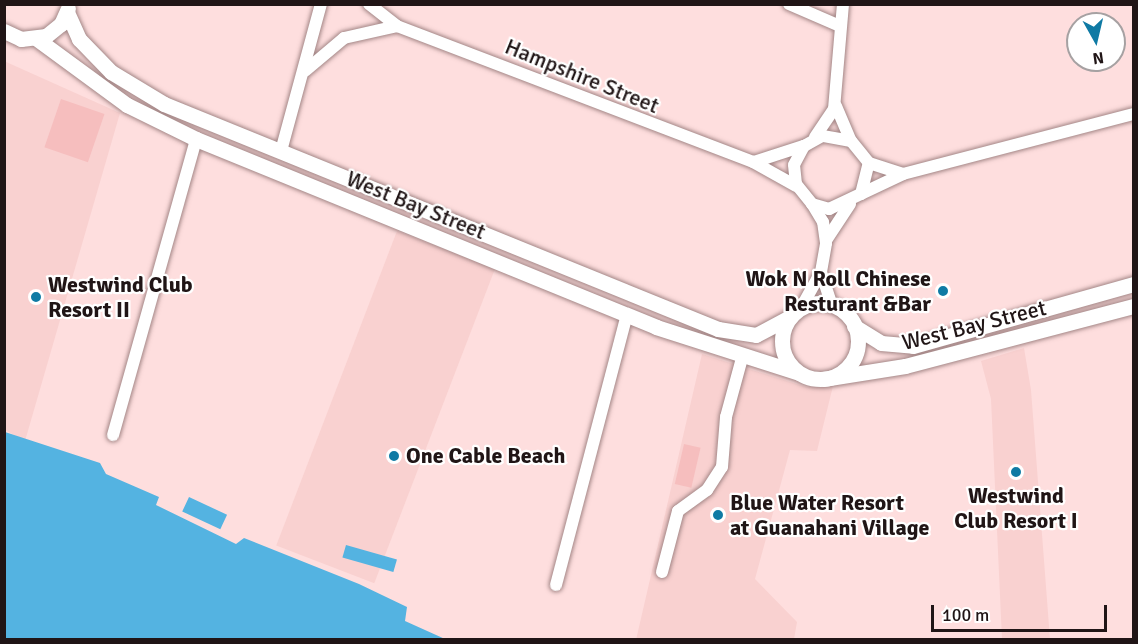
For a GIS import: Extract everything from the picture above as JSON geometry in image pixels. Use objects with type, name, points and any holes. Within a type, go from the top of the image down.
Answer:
[{"type":"main road","points":[[4,31],[37,39],[57,28],[68,8]]},
{"type":"main road","name":"West Bay Street","points":[[68,8],[87,49],[135,90],[718,329],[756,335],[795,312]]},
{"type":"main road","name":"West Bay Street","points":[[37,39],[127,105],[196,139],[627,315],[742,358],[799,373]]},
{"type":"main road","name":"West Bay Street","points":[[854,326],[881,344],[913,346],[1134,284]]},
{"type":"main road","points":[[832,305],[854,326],[852,360],[823,379],[799,373],[786,360],[782,342],[795,312],[832,305]]},
{"type":"main road","name":"West Bay Street","points":[[823,379],[905,366],[1134,306]]},
{"type":"street","points":[[281,151],[321,4]]},
{"type":"street","name":"Hampshire Street","points":[[369,4],[397,26],[753,162],[793,182],[800,192]]},
{"type":"street","points":[[789,4],[840,26]]},
{"type":"street","points":[[843,4],[836,98],[838,122],[869,163],[903,174]]},
{"type":"street","points":[[303,72],[344,38],[397,26]]},
{"type":"street","points":[[795,312],[821,272],[826,243],[823,222],[812,204],[800,192],[794,165],[808,143],[830,119],[836,98]]},
{"type":"street","points":[[812,204],[830,209],[903,174],[1134,114]]},
{"type":"street","points":[[753,162],[833,135],[851,141]]},
{"type":"street","points":[[113,435],[196,139]]},
{"type":"street","points":[[826,243],[856,198],[869,163]]},
{"type":"street","points":[[821,272],[832,305]]},
{"type":"street","points":[[556,585],[627,315]]},
{"type":"street","points":[[662,572],[678,511],[707,490],[722,467],[726,417],[742,358]]},
{"type":"shaded area","name":"Westwind Club Resort II","points":[[4,61],[120,113],[25,441],[5,430]]},
{"type":"shaded area","points":[[61,99],[104,114],[88,162],[44,147]]},
{"type":"shaded area","name":"One Cable Beach","points":[[397,231],[495,269],[374,583],[276,546]]},
{"type":"shaded area","name":"Westwind Club Resort I","points":[[1024,348],[1031,390],[1050,639],[1002,639],[991,399],[981,361]]},
{"type":"shaded area","name":"Blue Water Resort at Guanahani Village","points":[[702,354],[806,387],[833,386],[817,451],[790,450],[755,579],[797,622],[794,639],[636,640]]},
{"type":"shaded area","points":[[684,444],[701,448],[691,488],[675,484]]},
{"type":"water","points":[[5,432],[100,463],[106,474],[159,497],[156,505],[236,544],[244,538],[359,584],[407,607],[405,621],[445,639],[5,639]]},
{"type":"water","points":[[189,497],[227,515],[220,529],[182,512]]},
{"type":"water","points":[[346,545],[397,560],[393,572],[342,557]]},
{"type":"place","name":"Wok N Roll Chinese Resturant &Bar","points":[[943,291]]},
{"type":"place","name":"Westwind Club Resort II","points":[[36,297]]},
{"type":"place","name":"One Cable Beach","points":[[394,456]]},
{"type":"place","name":"Westwind Club Resort I","points":[[1016,472]]},
{"type":"place","name":"Blue Water Resort at Guanahani Village","points":[[718,515]]}]
